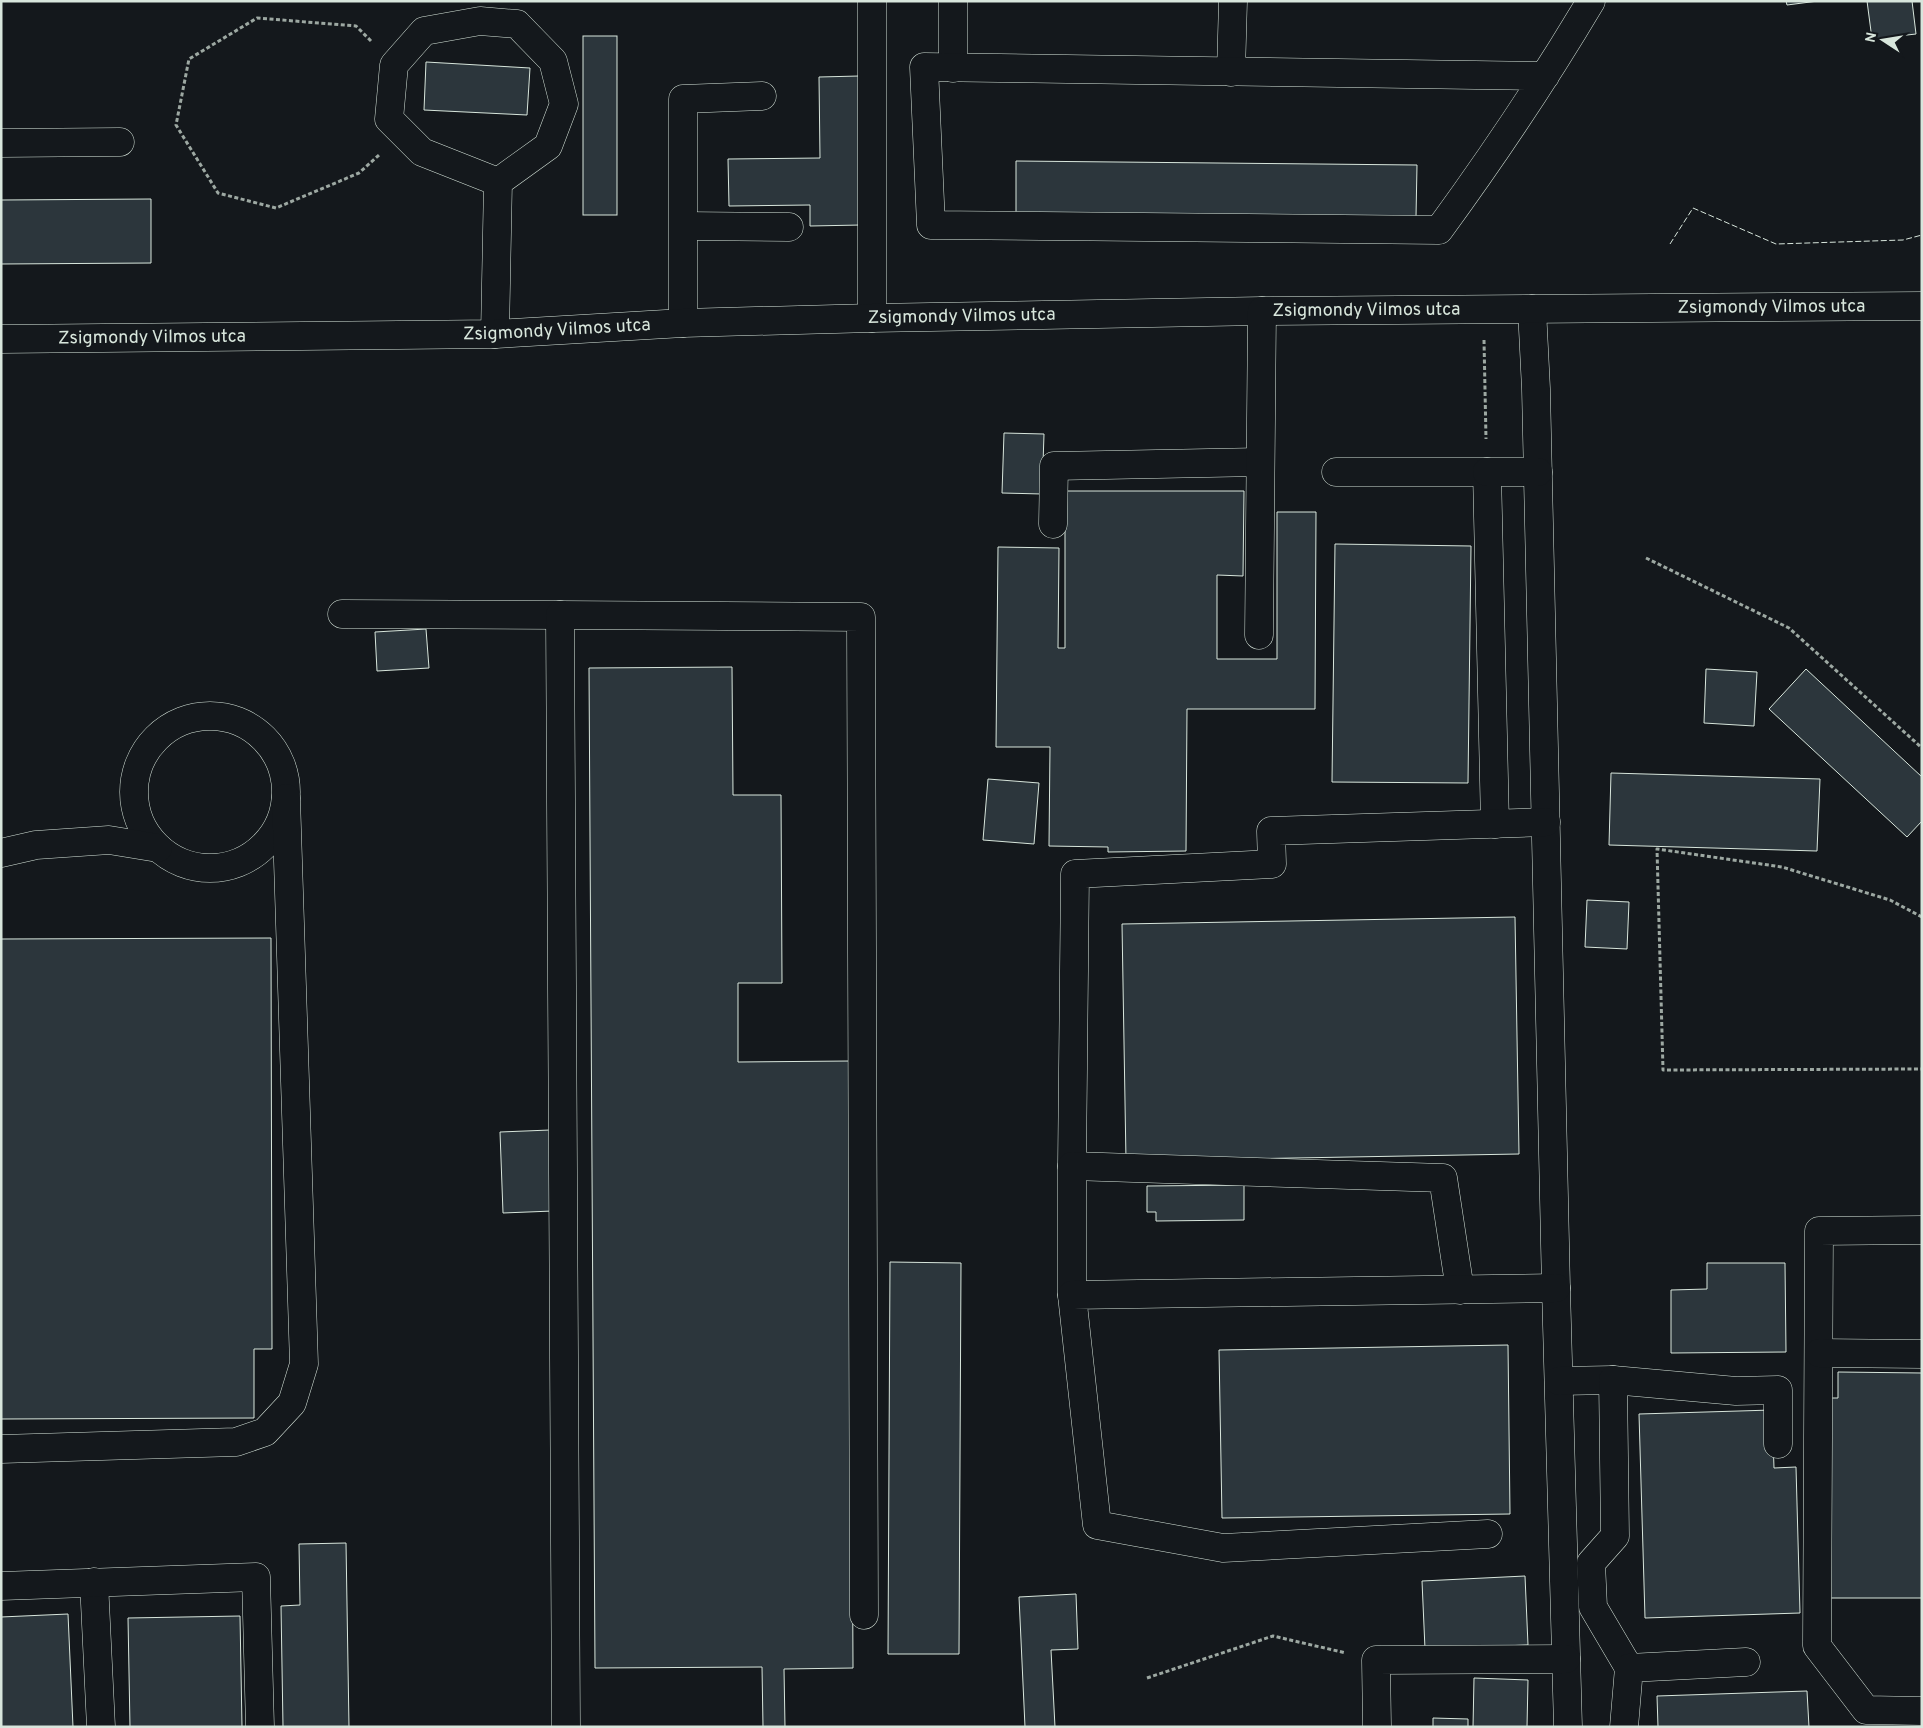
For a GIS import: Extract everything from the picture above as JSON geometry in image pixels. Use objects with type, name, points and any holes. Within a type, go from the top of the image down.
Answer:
[{"type":"street","points":[[872,1],[872,318]]},
{"type":"street","points":[[953,1],[954,68]]},
{"type":"street","points":[[1231,72],[1233,1]]},
{"type":"street","points":[[1545,76],[924,67],[931,225],[1439,230],[1487,164],[1545,76],[1591,1]]},
{"type":"street","points":[[480,21],[517,24],[552,62],[564,104],[548,146],[498,182],[422,152],[389,119],[394,65],[424,31],[480,21]]},
{"type":"street","points":[[683,323],[683,99],[762,96]]},
{"type":"street","points":[[1,143],[120,142]]},
{"type":"street","points":[[495,334],[498,182]]},
{"type":"street","points":[[684,226],[789,227]]},
{"type":"street","name":"Zsigmondy Vilmos utca","points":[[1,339],[495,334],[683,323],[1262,311],[1922,306]]},
{"type":"street","points":[[1532,309],[1538,472],[1556,1288],[1568,1727]]},
{"type":"street","points":[[1259,634],[1262,311]]},
{"type":"street","points":[[1053,524],[1054,466],[1260,462]]},
{"type":"street","points":[[1336,472],[1538,472]]},
{"type":"street","points":[[1487,472],[1494,824]]},
{"type":"street","points":[[342,614],[860,617],[864,1615]]},
{"type":"street","points":[[560,615],[566,1727]]},
{"type":"street","points":[[1,1449],[236,1442],[265,1432],[292,1403],[304,1364],[286,798],[284,774],[275,751],[260,733],[238,720],[213,715],[186,718],[163,731],[145,751],[135,776],[134,802],[142,827],[158,848],[178,862],[202,868],[226,867],[249,858],[267,842],[280,822],[286,798]]},
{"type":"street","points":[[1488,1534],[1223,1548],[1097,1525],[1072,1295],[1075,874],[1272,864],[1271,831],[1546,822]]},
{"type":"street","points":[[1,853],[36,845],[110,840],[158,848]]},
{"type":"street","points":[[1072,1166],[1442,1178],[1460,1290]]},
{"type":"street","points":[[1922,1230],[1819,1231],[1818,1646],[1866,1710],[1922,1711]]},
{"type":"street","points":[[1072,1295],[1556,1288]]},
{"type":"street","points":[[1819,1353],[1922,1354]]},
{"type":"street","points":[[1559,1381],[1613,1380],[1736,1390],[1778,1390],[1778,1444]]},
{"type":"street","points":[[1613,1380],[1615,1536],[1591,1563],[1593,1607],[1629,1668],[1624,1727]]},
{"type":"street","points":[[1,1586],[256,1577],[260,1727]]},
{"type":"street","points":[[94,1582],[101,1727]]},
{"type":"street","points":[[1377,1727],[1376,1660],[1566,1659]]},
{"type":"street","points":[[1629,1668],[1746,1662]]},
{"type":"path","points":[[394,65],[356,26],[257,18],[189,59],[176,125],[218,193],[276,208],[360,173],[404,133]]},
{"type":"path","points":[[1484,309],[1487,472]]},
{"type":"path","points":[[1646,558],[1789,628],[1922,748]]},
{"type":"path","points":[[1922,918],[1890,900],[1782,867],[1657,849],[1663,1070],[1922,1069]]},
{"type":"path","points":[[1147,1678],[1273,1636],[1376,1660]]},
{"type":"building","points":[[1786,1],[1818,1],[1787,5]]},
{"type":"building","points":[[1867,1],[1912,1],[1916,34],[1872,39]]},
{"type":"building","points":[[583,36],[617,36],[617,215],[583,215]]},
{"type":"building","points":[[426,62],[530,68],[527,115],[424,110]]},
{"type":"building","points":[[859,76],[861,225],[810,226],[810,205],[729,206],[728,159],[820,158],[819,77]]},
{"type":"building","points":[[1016,161],[1417,165],[1416,217],[1016,213]]},
{"type":"building","points":[[151,199],[151,263],[1,264],[1,200]]},
{"type":"building","points":[[1004,433],[1044,434],[1042,494],[1002,493]]},
{"type":"building","points":[[1065,491],[1244,491],[1243,576],[1217,575],[1217,659],[1277,659],[1277,512],[1316,512],[1315,709],[1187,709],[1186,851],[1108,852],[1108,847],[1049,846],[1050,747],[996,747],[998,547],[1059,548],[1058,648],[1065,648]]},
{"type":"building","points":[[1335,544],[1471,546],[1468,783],[1332,782]]},
{"type":"building","points":[[426,629],[429,668],[377,671],[375,632]]},
{"type":"building","points":[[732,667],[733,795],[781,795],[782,983],[738,983],[738,1062],[850,1061],[853,1668],[784,1669],[785,1727],[763,1727],[762,1667],[595,1668],[589,668]]},
{"type":"building","points":[[1706,669],[1757,672],[1754,726],[1704,723]]},
{"type":"building","points":[[1806,669],[1922,777],[1922,821],[1907,837],[1769,709]]},
{"type":"building","points":[[1611,773],[1820,779],[1817,851],[1609,845]]},
{"type":"building","points":[[988,779],[1039,783],[1034,844],[983,840]]},
{"type":"building","points":[[1587,900],[1629,902],[1627,949],[1585,947]]},
{"type":"building","points":[[1515,917],[1519,1154],[1126,1161],[1122,924]]},
{"type":"building","points":[[271,938],[272,1349],[254,1349],[254,1418],[1,1419],[1,939]]},
{"type":"building","points":[[550,1130],[553,1211],[503,1213],[500,1132]]},
{"type":"building","points":[[1244,1185],[1244,1220],[1156,1221],[1156,1212],[1147,1212],[1147,1186]]},
{"type":"building","points":[[890,1262],[961,1263],[959,1654],[888,1654]]},
{"type":"building","points":[[1707,1263],[1785,1263],[1786,1352],[1671,1353],[1671,1290],[1707,1289]]},
{"type":"building","points":[[1508,1345],[1510,1514],[1222,1518],[1219,1350]]},
{"type":"building","points":[[1838,1372],[1922,1373],[1922,1598],[1826,1598],[1828,1398],[1838,1398]]},
{"type":"building","points":[[1772,1410],[1774,1468],[1796,1467],[1800,1613],[1645,1618],[1639,1414]]},
{"type":"building","points":[[346,1543],[349,1727],[283,1727],[281,1606],[300,1605],[299,1544]]},
{"type":"building","points":[[1525,1576],[1528,1645],[1425,1649],[1422,1581]]},
{"type":"building","points":[[1076,1594],[1078,1649],[1051,1650],[1055,1727],[1025,1727],[1019,1597]]},
{"type":"building","points":[[68,1614],[73,1727],[1,1727],[1,1617]]},
{"type":"building","points":[[240,1616],[242,1727],[130,1727],[128,1618]]},
{"type":"building","points":[[1474,1678],[1528,1680],[1527,1727],[1473,1727]]},
{"type":"building","points":[[1807,1691],[1809,1727],[1658,1727],[1657,1696]]},
{"type":"building","points":[[1433,1718],[1468,1719],[1468,1727],[1433,1727]]},
{"type":"fence","points":[[1670,244],[1693,208],[1776,244],[1903,240],[1922,235]]}]
